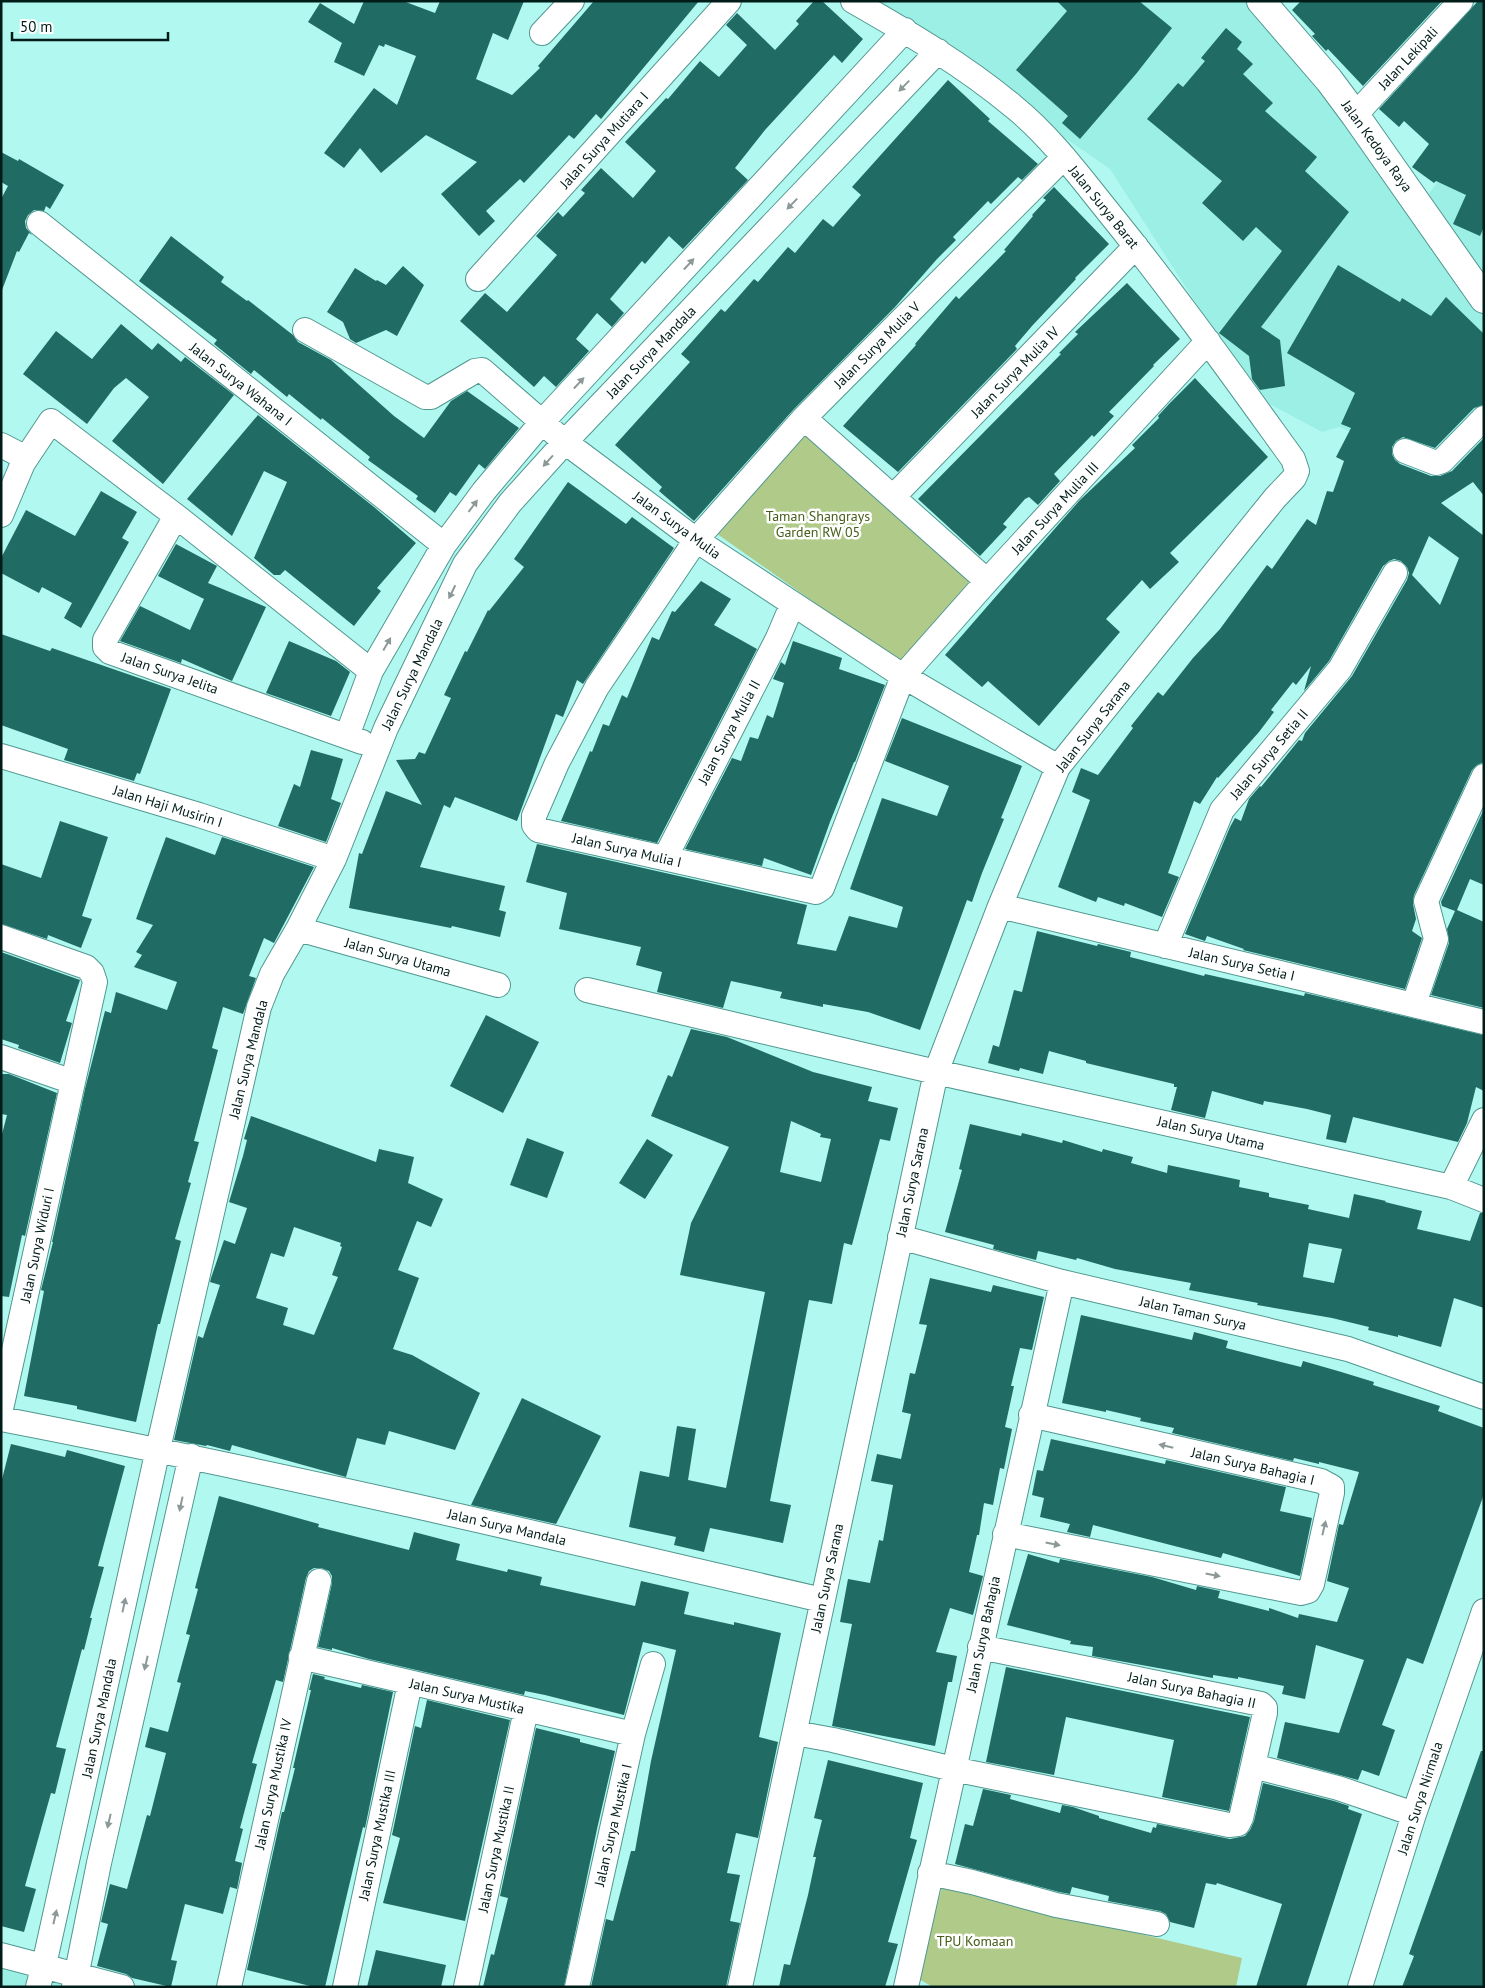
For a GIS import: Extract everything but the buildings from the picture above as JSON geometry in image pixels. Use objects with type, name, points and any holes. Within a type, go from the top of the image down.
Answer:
[{"type":"street","points":[[542,33],[572,1]]},
{"type":"street","name":"Jalan Surya Mutiara I","points":[[478,279],[729,1]]},
{"type":"street","name":"Jalan Surya Barat","points":[[853,1],[938,51],[1015,108],[1064,157],[1136,246],[1208,341],[1293,459],[1297,471]]},
{"type":"street","name":"Jalan Kedoya Raya","points":[[1261,1],[1329,80],[1484,299]]},
{"type":"street","name":"Jalan Lekipali","points":[[1355,115],[1461,1]]},
{"type":"street","points":[[347,736],[371,671],[444,545],[484,491],[543,421],[905,30]]},
{"type":"street","name":"Jalan Surya Mandala","points":[[41,1976],[158,1449],[259,1007],[272,974],[298,929],[334,859],[377,748],[402,692],[465,564],[510,503],[565,442],[938,51]]},
{"type":"street","name":"Jalan Surya Mulia V","points":[[696,540],[804,418],[1064,157]]},
{"type":"street","name":"Jalan Surya Wahana I","points":[[39,223],[444,545]]},
{"type":"street","name":"Jalan Surya Mulia IV","points":[[893,497],[1136,246]]},
{"type":"street","name":"Jalan Surya Mulia","points":[[306,330],[425,398],[431,397],[475,371],[482,370],[565,442],[696,540],[792,605],[903,676],[1058,767]]},
{"type":"street","name":"Jalan Surya Mulia III","points":[[903,676],[987,581],[1208,341]]},
{"type":"street","points":[[804,418],[987,581]]},
{"type":"street","points":[[1405,451],[1436,463],[1442,461],[1484,418]]},
{"type":"street","points":[[1,515],[26,458],[51,422],[176,516],[371,671]]},
{"type":"street","points":[[1,445],[26,458]]},
{"type":"street","name":"Jalan Surya Sarana","points":[[740,1987],[936,1072],[1000,906],[1058,767],[1269,505],[1294,478],[1297,471]]},
{"type":"street","name":"Jalan Surya Jelita","points":[[176,516],[105,640],[105,647],[110,652],[377,748]]},
{"type":"street","name":"Jalan Surya Mulia I","points":[[696,540],[597,687],[557,762],[534,816],[534,825],[538,830],[816,892],[822,888],[903,676]]},
{"type":"street","name":"Jalan Surya Setia II","points":[[1165,946],[1222,810],[1340,669],[1396,572]]},
{"type":"street","name":"Jalan Surya Mulia II","points":[[665,858],[770,654],[792,605]]},
{"type":"street","name":"Jalan Haji Musirin I","points":[[1,756],[207,818],[334,859]]},
{"type":"street","points":[[1414,1004],[1436,939],[1426,902],[1484,776]]},
{"type":"street","name":"Jalan Surya Setia I","points":[[1000,906],[1484,1022]]},
{"type":"street","name":"Jalan Surya Utama","points":[[298,929],[498,985]]},
{"type":"street","name":"Jalan Surya Widuri I","points":[[1,937],[86,967],[92,973],[95,982],[1,1409]]},
{"type":"street","name":"Jalan Surya Utama","points":[[587,990],[936,1072],[1451,1187],[1484,1200]]},
{"type":"street","points":[[1,1057],[73,1082]]},
{"type":"street","points":[[1451,1187],[1484,1120]]},
{"type":"street","name":"Jalan Taman Surya","points":[[900,1237],[1062,1282],[1348,1349],[1484,1397]]},
{"type":"street","name":"Jalan Surya Bahagia","points":[[906,1987],[1031,1415],[1062,1282]]},
{"type":"street","name":"Jalan Surya Bahagia I","points":[[1005,1534],[1302,1593],[1308,1591],[1312,1584],[1332,1493],[1332,1487],[1320,1481],[1031,1415]]},
{"type":"street","name":"Jalan Surya Mandala","points":[[1,1419],[191,1456],[577,1542],[822,1600]]},
{"type":"street","points":[[75,1980],[191,1456]]},
{"type":"street","name":"Jalan Surya Mustika IV","points":[[229,1987],[319,1581]]},
{"type":"street","name":"Jalan Surya Nirmala","points":[[1360,1987],[1414,1814],[1484,1611]]},
{"type":"street","name":"Jalan Surya Bahagia II","points":[[795,1733],[954,1769],[1229,1825],[1238,1824],[1254,1766],[1265,1713],[1265,1708],[1261,1704],[980,1647]]},
{"type":"street","name":"Jalan Surya Mustika","points":[[301,1658],[633,1734]]},
{"type":"street","name":"Jalan Surya Mustika I","points":[[577,1987],[633,1734],[653,1664]]},
{"type":"street","name":"Jalan Surya Mustika III","points":[[345,1987],[410,1683]]},
{"type":"street","name":"Jalan Surya Mustika II","points":[[466,1987],[526,1710]]},
{"type":"street","points":[[93,1747],[125,1754]]},
{"type":"street","points":[[1254,1766],[1338,1788],[1414,1814]]},
{"type":"street","points":[[930,1874],[972,1882],[1056,1905],[1157,1924]]},
{"type":"street","points":[[1,1955],[41,1976],[122,1987]]},
{"type":"shaded area","points":[[866,1],[1270,1],[1427,196],[1484,121],[1484,418],[1436,470],[1339,427],[1322,432],[1251,394],[1215,333],[1110,169]]},
{"type":"shaded area","points":[[1,1967],[88,1987],[1,1987]]},
{"type":"green space","name":"Taman Shangrays Garden RW 05","points":[[806,425],[975,575],[900,663],[713,531]]},
{"type":"green space","name":"TPU Komaan","points":[[942,1887],[1242,1958],[1236,1987],[933,1987],[917,1978]]}]
